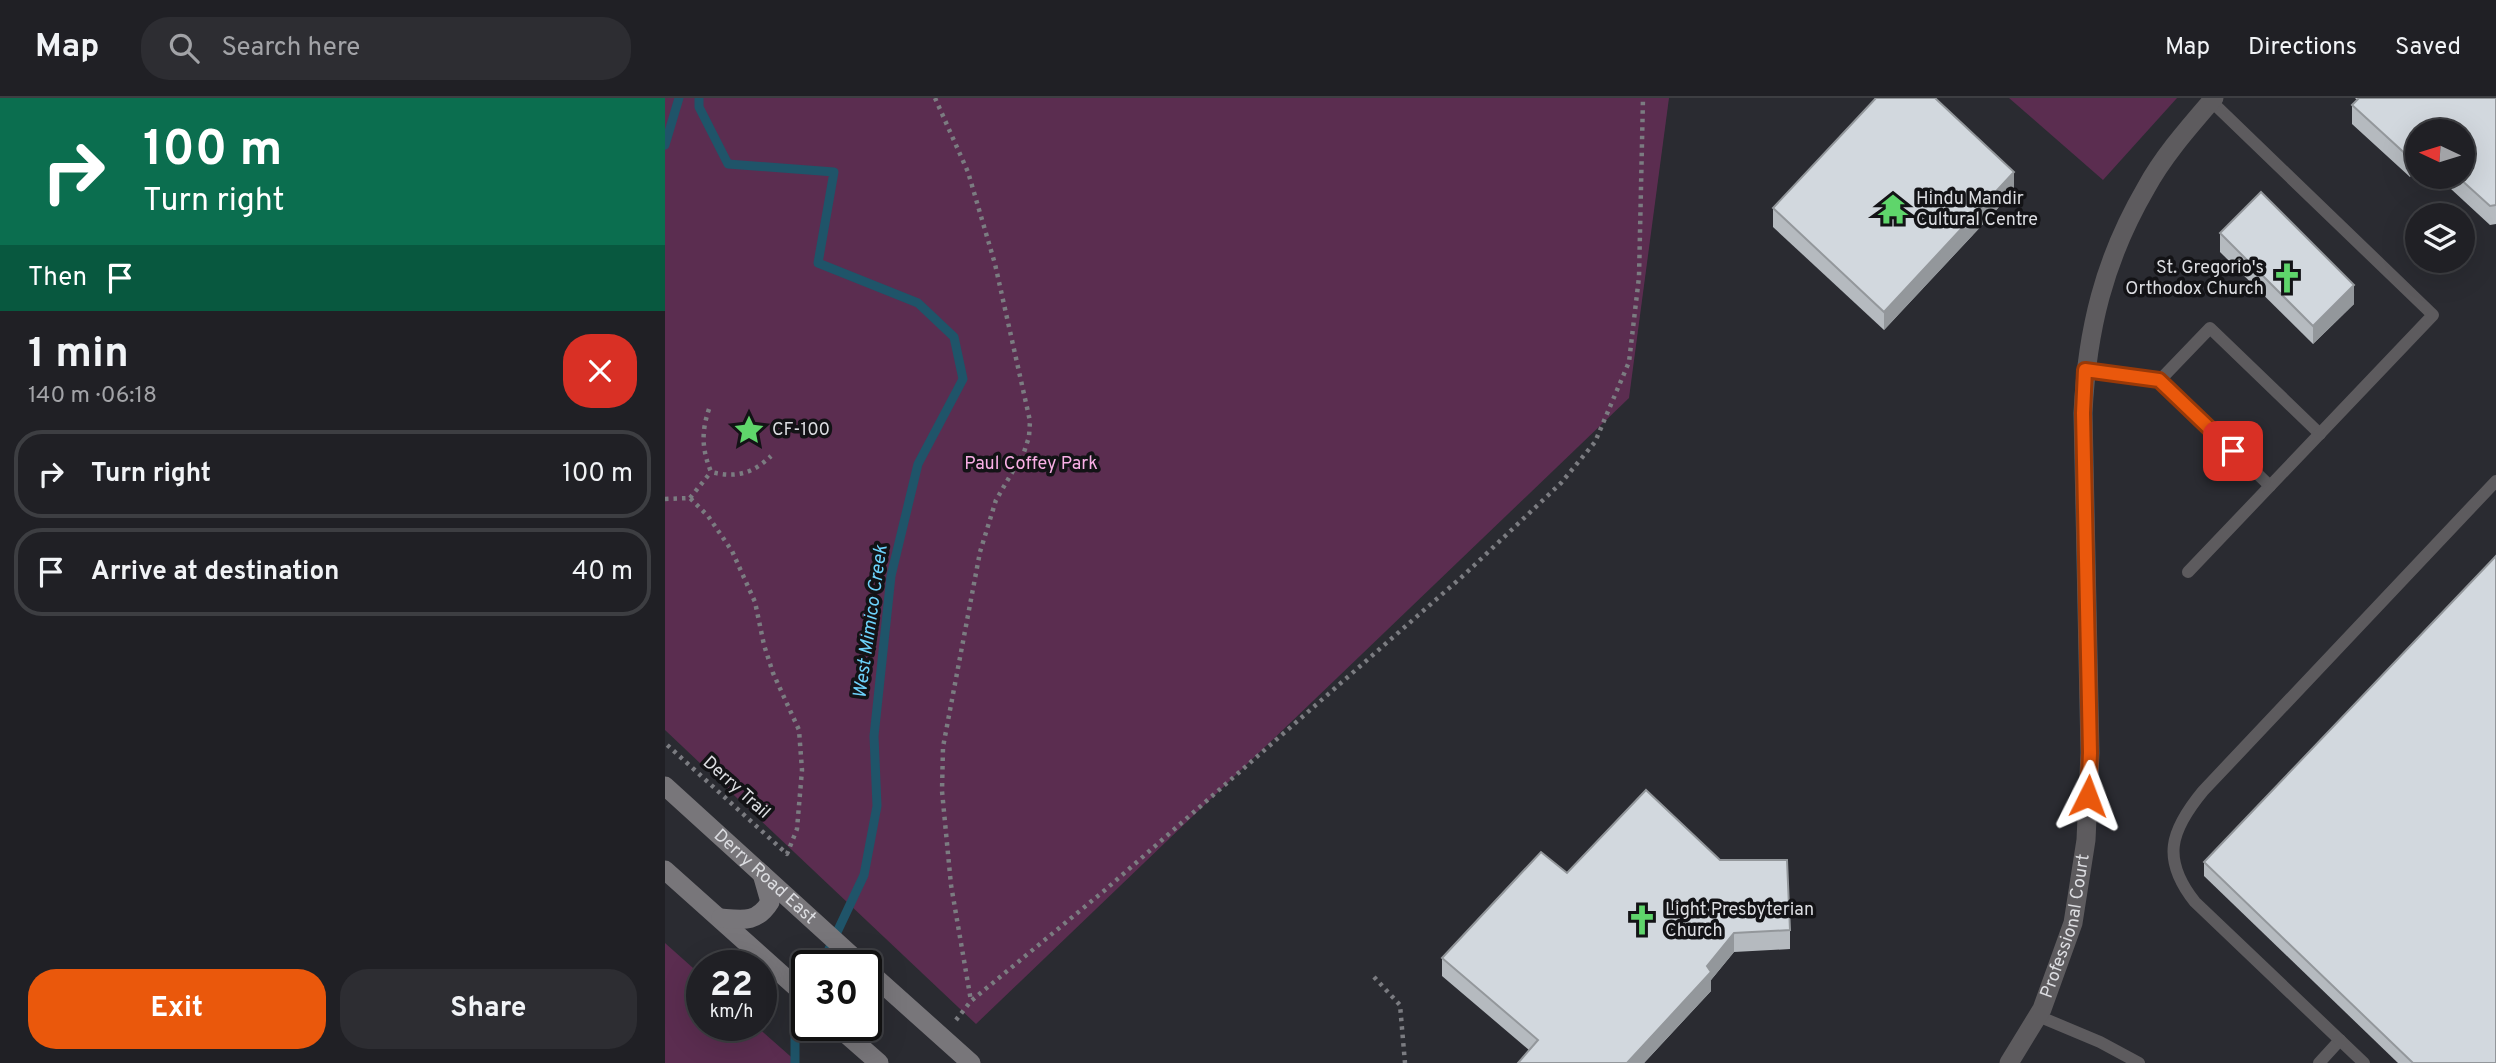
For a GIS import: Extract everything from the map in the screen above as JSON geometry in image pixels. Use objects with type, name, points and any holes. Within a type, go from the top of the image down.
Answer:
[{"type":"main road","name":"Derry Road East","points":[[665,786],[846,950]]},
{"type":"main road","points":[[665,870],[791,982]]},
{"type":"main road","points":[[721,918],[748,920],[764,912],[770,902],[762,873]]},
{"type":"main road","name":"Derry Road East","points":[[882,984],[971,1063]]},
{"type":"main road","points":[[854,1041],[879,1063]]},
{"type":"street","name":"Professional Court","points":[[2009,1063],[2038,1016],[2073,923],[2086,840],[2090,753],[2083,413],[2085,370],[2093,319],[2117,247],[2146,187],[2182,135],[2212,100]]},
{"type":"lane","points":[[2189,572],[2433,315],[2212,100]]},
{"type":"lane","points":[[2159,380],[2210,328],[2320,434]]},
{"type":"lane","points":[[2085,370],[2159,380],[2270,486]]},
{"type":"lane","points":[[2364,1063],[2190,895],[2173,860],[2175,831],[2185,813],[2203,791],[2496,481]]},
{"type":"lane","points":[[2038,1016],[2100,1042],[2139,1063]]},
{"type":"lane","points":[[2319,1063],[2340,1040]]},
{"type":"path","points":[[935,98],[968,172],[995,264],[1030,421],[1024,452],[996,500],[980,552],[943,747],[942,791],[951,885],[971,1001]]},
{"type":"path","points":[[942,1037],[971,1001],[1105,890],[1464,575],[1561,483],[1595,442],[1629,362],[1639,277],[1643,98]]},
{"type":"path","points":[[709,409],[702,430],[703,452],[711,472]]},
{"type":"path","points":[[711,472],[727,476],[743,474],[758,467],[771,456]]},
{"type":"path","points":[[665,499],[690,498],[711,472]]},
{"type":"path","name":"Derry Trail","points":[[665,743],[787,854],[797,828],[802,770],[799,730],[773,673],[755,602],[732,551],[708,516],[690,498]]},
{"type":"path","points":[[1374,977],[1400,1005],[1405,1063]]},
{"type":"green space","name":"Paul Coffey Park","points":[[665,98],[1669,98],[1629,398],[976,1024],[665,730]]},
{"type":"green space","points":[[2009,98],[2177,98],[2103,180]]},
{"type":"green space","points":[[665,943],[686,962],[686,1041],[773,1041],[798,1063],[665,1063]]},
{"type":"building","name":"Hindu Mandir Cultural Centre","points":[[1876,98],[1935,98],[2014,172],[1884,312],[1773,208]]},
{"type":"building","points":[[2359,98],[2496,98],[2496,205],[2490,206],[2471,189],[2475,189],[2475,119],[2405,119],[2405,153],[2352,105]]},
{"type":"building","name":"St. Gregorio's Orthodox Church","points":[[2261,192],[2354,285],[2313,326],[2220,233]]},
{"type":"building","points":[[2496,556],[2496,1063],[2413,1063],[2204,862]]},
{"type":"building","name":"Light Presbyterian Church","points":[[1646,790],[1720,860],[1787,860],[1790,930],[1734,933],[1707,966],[1711,972],[1627,1063],[1518,1063],[1538,1040],[1442,958],[1541,852],[1567,873]]},
{"type":"waterway","points":[[665,145],[679,98]]},
{"type":"waterway","name":"West Mimico Creek","points":[[699,98],[699,107],[728,164],[834,172],[818,263],[918,303],[954,337],[963,379],[918,464],[891,576],[874,736],[877,806],[864,875],[829,950]]},
{"type":"waterway","name":"West Mimico Creek","points":[[795,1041],[795,1063]]},
{"type":"place","name":"Hindu Mandir Cultural Centre","points":[[1893,209]]},
{"type":"place","name":"St. Gregorio's Orthodox Church","points":[[2287,278]]},
{"type":"place","name":"CF-100","points":[[749,430]]},
{"type":"place","name":"Light Presbyterian Church","points":[[1642,920]]},
{"type":"route","points":[[2088,796],[2090,753],[2083,413],[2085,370],[2159,380],[2233,451]]}]
